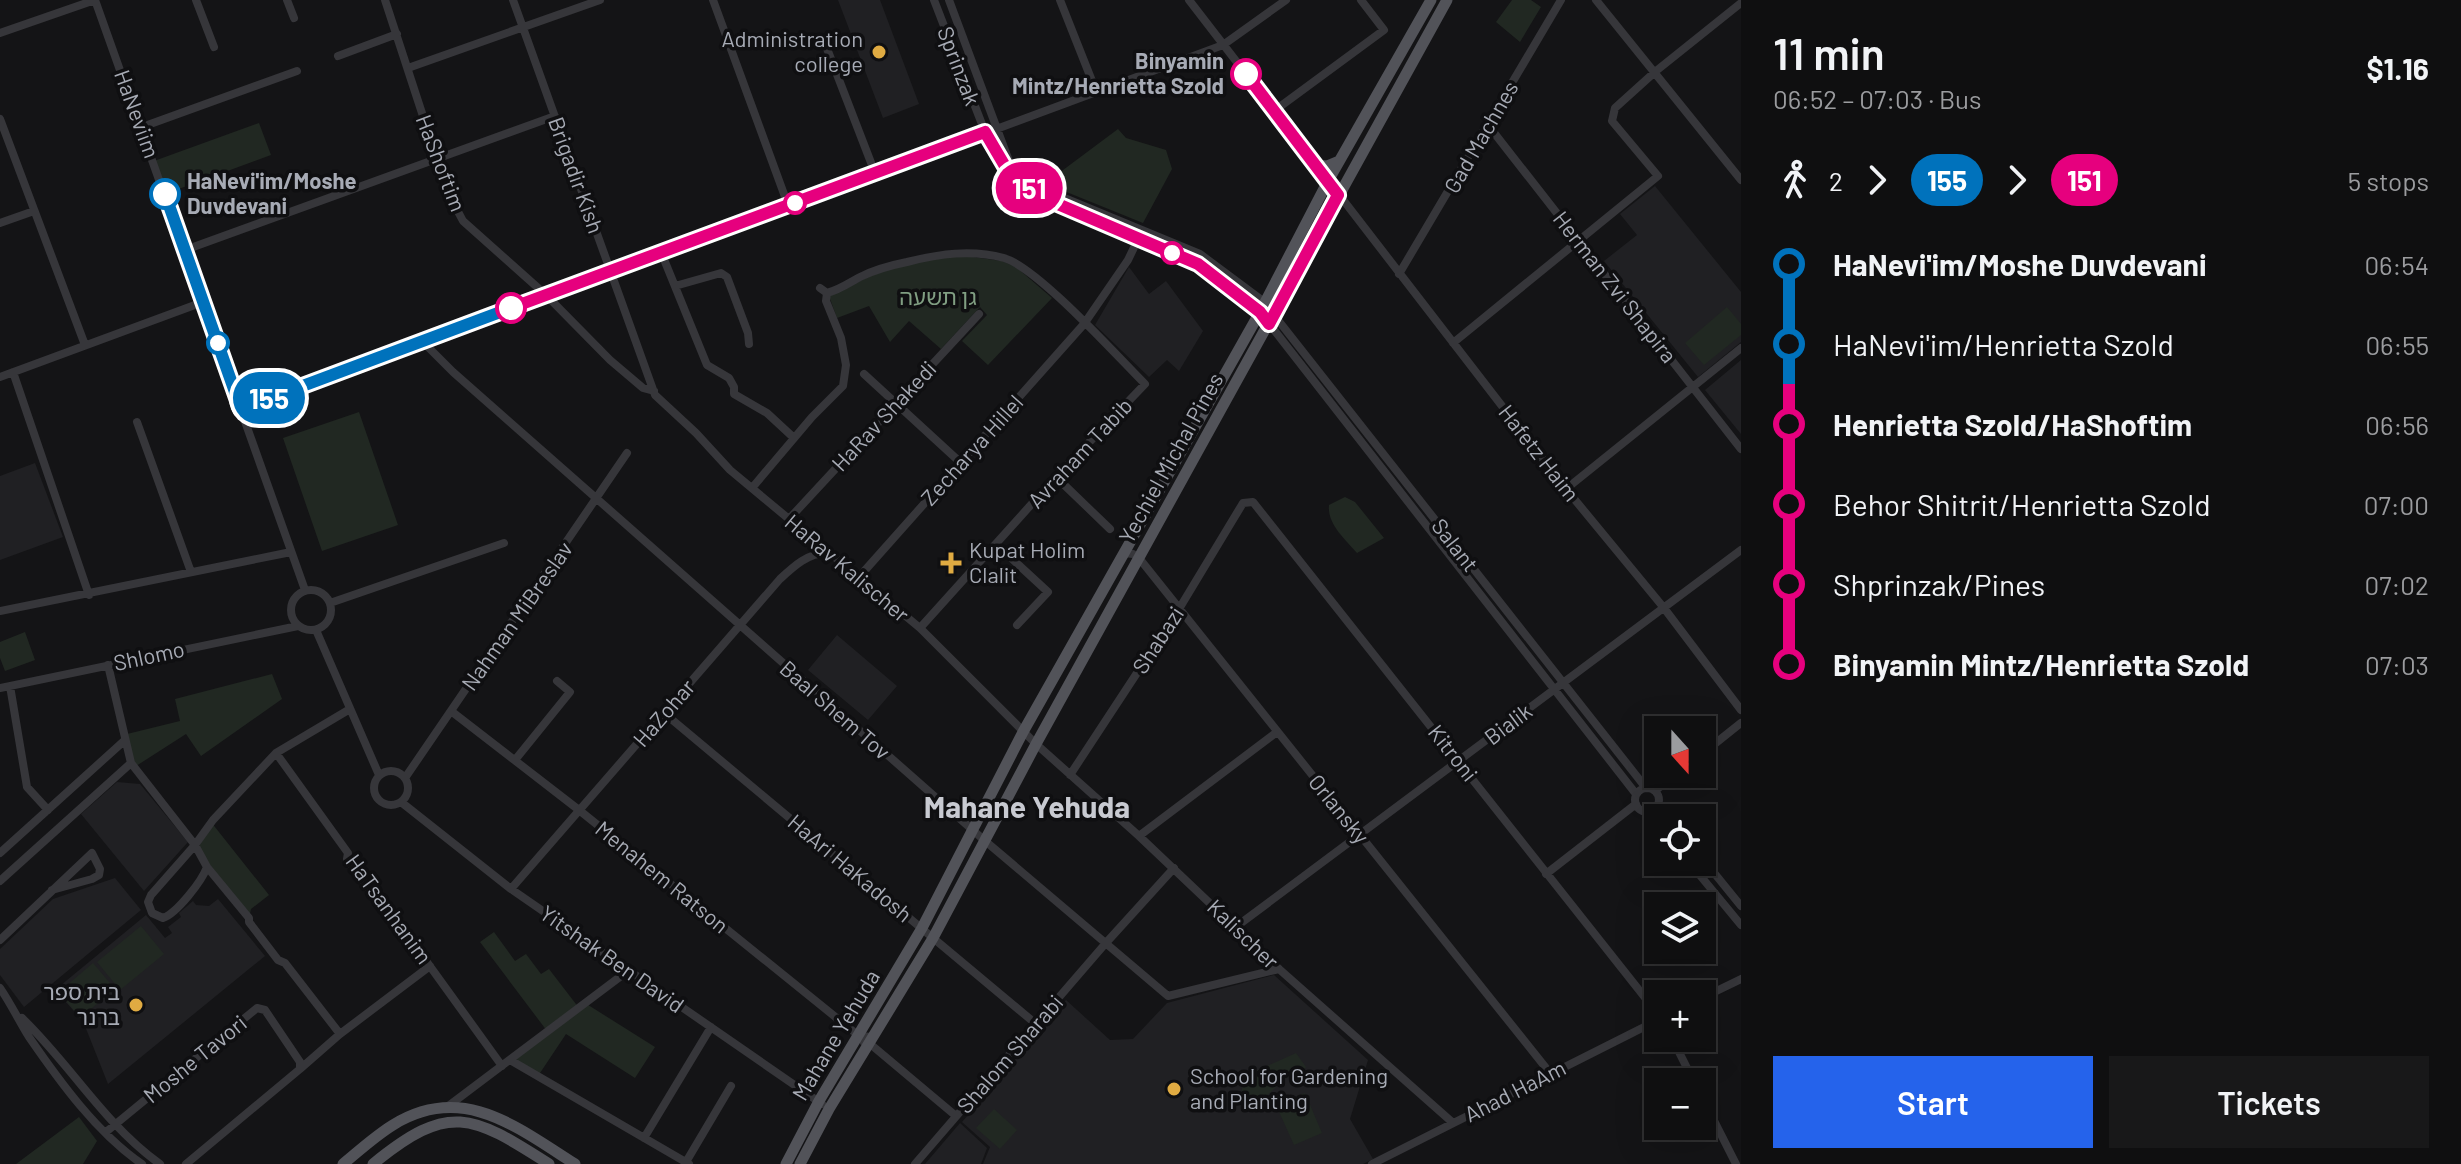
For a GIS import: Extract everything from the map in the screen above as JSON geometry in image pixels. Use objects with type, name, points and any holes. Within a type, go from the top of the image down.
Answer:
[{"type":"main road","name":"Yechiel Michal Pines","points":[[922,928],[1023,732],[1431,0]]},
{"type":"main road","name":"Yechiel Michal Pines","points":[[933,938],[1036,744],[1447,0]]},
{"type":"main road","points":[[1315,165],[1327,166],[1340,160]]},
{"type":"main road","name":"Mahane Yehuda","points":[[800,1164],[922,928]]},
{"type":"main road","name":"Mahane Yehuda","points":[[786,1164],[819,1101],[933,938]]},
{"type":"main road","points":[[343,1164],[392,1125],[420,1111],[447,1107],[476,1109],[500,1118],[575,1164]]},
{"type":"main road","points":[[373,1164],[402,1140],[450,1120],[471,1121],[549,1164]]},
{"type":"street","points":[[0,33],[95,0]]},
{"type":"street","name":"HaNeviim","points":[[95,0],[305,590]]},
{"type":"street","points":[[196,0],[214,47]]},
{"type":"street","points":[[287,0],[294,18]]},
{"type":"street","name":"HaShoftim","points":[[385,0],[437,159],[463,221],[546,295]]},
{"type":"street","name":"Brigadir Kish","points":[[513,0],[655,393]]},
{"type":"street","points":[[408,68],[600,0]]},
{"type":"street","points":[[713,0],[788,205]]},
{"type":"street","name":"Sprinzak","points":[[934,0],[985,132],[1009,173],[1039,196],[1198,264],[1262,307]]},
{"type":"street","name":"Sprinzak","points":[[949,0],[1009,161],[1045,190],[1200,254],[1249,291],[1262,307]]},
{"type":"street","points":[[1060,0],[1096,91]]},
{"type":"street","name":"Hafetz Haim","points":[[1189,0],[1566,489],[1664,608],[1741,710]]},
{"type":"street","points":[[241,409],[1223,45],[1286,0]]},
{"type":"street","points":[[1274,111],[1384,30],[1361,0]]},
{"type":"street","name":"Gad Machnes","points":[[1399,274],[1561,0]]},
{"type":"street","points":[[1596,0],[1741,180]]},
{"type":"street","points":[[1453,343],[1658,176],[1612,121],[1615,108],[1741,3]]},
{"type":"street","points":[[338,56],[397,34]]},
{"type":"street","points":[[826,46],[875,173]]},
{"type":"street","points":[[142,127],[297,71]]},
{"type":"street","points":[[185,250],[555,116]]},
{"type":"street","points":[[0,119],[85,345]]},
{"type":"street","name":"Herman Zvi Shapira","points":[[1488,125],[1741,449]]},
{"type":"street","points":[[0,223],[34,211]]},
{"type":"street","name":"Zecharya Hillel","points":[[859,577],[1084,324],[1128,260],[1142,228]]},
{"type":"street","points":[[661,252],[707,365],[729,378],[734,394],[767,413],[794,438]]},
{"type":"street","points":[[752,488],[843,386],[846,365],[841,338],[824,291],[904,262],[957,252],[1002,257],[1019,264],[1084,324]]},
{"type":"street","points":[[675,286],[721,273],[727,277],[748,333],[749,344]]},
{"type":"street","points":[[1249,291],[1257,293],[1274,284]]},
{"type":"street","points":[[546,295],[610,360],[643,388],[655,393]]},
{"type":"street","points":[[0,377],[203,302]]},
{"type":"street","name":"Salant","points":[[1262,307],[1636,794]]},
{"type":"street","name":"HaRav Shakedi","points":[[789,519],[979,314]]},
{"type":"street","name":"Salant","points":[[1272,320],[1650,789]]},
{"type":"street","name":"Avraham Tabib","points":[[920,628],[1145,384],[1084,324]]},
{"type":"street","name":"Baal Shem Tov","points":[[422,341],[740,627],[1168,996],[1279,969]]},
{"type":"street","points":[[1566,489],[1741,348]]},
{"type":"street","points":[[13,372],[89,595]]},
{"type":"street","points":[[864,374],[961,463]]},
{"type":"street","name":"HaRav Kalischer","points":[[655,393],[730,470],[920,628],[1036,744]]},
{"type":"street","points":[[137,422],[191,572]]},
{"type":"street","name":"Nahman MiBreslav","points":[[405,778],[627,453]]},
{"type":"street","points":[[1056,477],[1110,529]]},
{"type":"street","name":"Kitroni","points":[[1243,503],[1253,502],[1258,507],[1644,999]]},
{"type":"street","name":"Shabazi","points":[[1070,775],[1179,609],[1243,503]]},
{"type":"street","points":[[330,603],[504,543]]},
{"type":"street","points":[[996,544],[1048,592],[1017,625]]},
{"type":"street","name":"Bialik","points":[[1237,926],[1741,550]]},
{"type":"street","points":[[0,611],[291,552]]},
{"type":"street","name":"HaZohar","points":[[511,889],[795,565],[819,553],[828,553]]},
{"type":"street","points":[[1124,553],[1139,558]]},
{"type":"street","name":"Orlansky","points":[[1139,558],[1550,1073]]},
{"type":"street","points":[[305,590],[322,593],[330,603],[331,616],[316,630],[298,626],[291,616],[291,604],[305,590]]},
{"type":"street","name":"Shlomo","points":[[0,688],[298,626]]},
{"type":"street","points":[[316,630],[379,775]]},
{"type":"street","points":[[108,665],[131,763],[278,960],[285,963],[340,1034]]},
{"type":"street","points":[[515,760],[570,692],[557,681]]},
{"type":"street","points":[[10,686],[27,787],[48,810]]},
{"type":"street","points":[[207,867],[202,878],[171,914],[163,918],[152,913],[148,902],[151,895],[213,820],[276,753],[350,709]]},
{"type":"street","name":"Menahem Ratson","points":[[451,711],[579,810],[956,1116]]},
{"type":"street","name":"HaAri HaKadosh","points":[[664,713],[1036,1024]]},
{"type":"street","points":[[1716,743],[1741,723]]},
{"type":"street","points":[[1139,836],[1277,732]]},
{"type":"street","points":[[0,853],[124,741]]},
{"type":"street","name":"Kalischer","points":[[1036,744],[1237,926],[1279,969],[1452,1122]]},
{"type":"street","name":"HaTsanhanim","points":[[276,753],[348,853],[347,859],[374,896],[380,897],[506,1063],[687,1163]]},
{"type":"street","points":[[0,881],[131,763]]},
{"type":"street","points":[[389,770],[405,778],[408,793],[401,802],[386,805],[376,798],[373,785],[379,775],[389,770]]},
{"type":"street","points":[[1644,811],[1636,804],[1636,794],[1650,789],[1659,797],[1658,804]]},
{"type":"street","name":"Yitshak Ben David","points":[[401,802],[511,889],[829,1109]]},
{"type":"street","points":[[1546,874],[1636,804]]},
{"type":"street","points":[[0,940],[52,890],[92,853],[100,869],[99,875],[52,890]]},
{"type":"street","name":"Shalom Sharabi","points":[[915,1164],[1174,868]]},
{"type":"street","points":[[1716,875],[1741,906]]},
{"type":"street","points":[[1701,876],[1741,925]]},
{"type":"street","points":[[186,1164],[340,1034],[430,966]]},
{"type":"street","points":[[447,1107],[629,970]]},
{"type":"street","points":[[1716,991],[1741,979]]},
{"type":"street","points":[[0,988],[45,1058],[106,1132],[142,1164]]},
{"type":"street","name":"Moshe Tavori","points":[[106,1132],[257,1008],[265,1010],[300,1062],[300,1069]]},
{"type":"street","points":[[16,1012],[37,1032],[114,1125],[160,1164]]},
{"type":"street","name":"Ahad HaAm","points":[[1372,1164],[1389,1160],[1452,1122],[1644,1024]]},
{"type":"street","points":[[644,1138],[711,1027]]},
{"type":"street","points":[[687,1163],[731,1086]]},
{"type":"street","points":[[1716,1124],[1735,1161]]},
{"type":"shaded area","name":"Administration college","points":[[838,0],[880,0],[919,104],[883,118]]},
{"type":"shaded area","points":[[1655,186],[1741,292],[1741,342],[1698,377],[1604,261],[1637,235],[1620,214]]},
{"type":"shaded area","points":[[1129,267],[1149,294],[1166,281],[1203,331],[1179,371],[1167,360],[1149,377],[1095,325]]},
{"type":"shaded area","points":[[1741,360],[1741,434],[1705,390]]},
{"type":"shaded area","points":[[35,463],[63,537],[0,560],[0,476]]},
{"type":"shaded area","points":[[837,635],[897,686],[868,720],[808,670]]},
{"type":"shaded area","points":[[117,782],[140,784],[188,842],[144,891],[81,814]]},
{"type":"shaded area","points":[[115,878],[141,910],[24,1007],[0,975],[0,949],[53,899]]},
{"type":"shaded area","name":"בית ספר ברנר","points":[[218,899],[265,956],[108,1084],[83,1021],[55,990],[146,915],[165,938],[172,933],[168,927],[181,917],[179,913],[193,901],[196,905],[209,906]]},
{"type":"shaded area","name":"School for Gardening and Planting","points":[[1274,975],[1368,1060],[1350,1119],[1373,1159],[1363,1164],[983,1164],[990,1147],[962,1122],[1066,1000],[1110,1040],[1133,1039],[1167,1003]]},
{"type":"shaded area","points":[[960,1123],[987,1148],[981,1164],[925,1164]]},
{"type":"green space","points":[[1512,0],[1531,0],[1541,7],[1520,42],[1496,22]]},
{"type":"green space","points":[[259,123],[271,155],[165,194],[154,161]]},
{"type":"green space","points":[[1118,129],[1126,138],[1166,150],[1172,169],[1143,223],[1064,191],[1051,179]]},
{"type":"green space","name":"גן תשעה","points":[[958,255],[1002,261],[1016,267],[1052,298],[988,365],[962,341],[987,315],[980,307],[941,349],[909,321],[890,342],[869,306],[837,318],[829,296],[887,270]]},
{"type":"green space","points":[[1727,307],[1741,324],[1741,335],[1704,365],[1685,343]]},
{"type":"green space","points":[[359,412],[398,525],[322,551],[283,438]]},
{"type":"green space","points":[[1345,497],[1355,502],[1384,538],[1357,553],[1338,531],[1329,512],[1329,505]]},
{"type":"green space","points":[[25,632],[35,660],[5,671],[0,658],[0,642]]},
{"type":"green space","points":[[272,674],[282,699],[201,756],[186,734],[133,768],[123,735],[180,721],[175,699]]},
{"type":"green space","points":[[211,822],[269,895],[251,909],[249,918],[200,851],[199,838]]},
{"type":"green space","points":[[141,926],[164,954],[120,990],[97,962]]},
{"type":"green space","points":[[494,932],[515,961],[526,954],[541,974],[549,969],[579,1008],[585,1003],[655,1047],[635,1078],[566,1034],[538,1076],[510,1060],[547,1031],[480,942]]},
{"type":"green space","points":[[93,963],[115,989],[80,1018],[59,992]]},
{"type":"green space","points":[[1296,1053],[1306,1067],[1303,1072],[1287,1078],[1260,1100],[1241,1100],[1243,1077]]},
{"type":"green space","points":[[1305,1093],[1322,1133],[1294,1145],[1276,1105]]},
{"type":"green space","points":[[994,1109],[1017,1130],[1000,1149],[976,1128]]},
{"type":"green space","points":[[79,1117],[97,1141],[83,1164],[16,1164]]},
{"type":"bus line","name":"151","points":[[511,308],[985,132],[1009,173],[1039,196],[1198,264],[1260,312],[1269,324],[1338,195],[1246,74]]},
{"type":"bus line","name":"155","points":[[165,194],[241,409],[511,308]]},
{"type":"place","name":"Administration college","points":[[879,52]]},
{"type":"place","name":"Binyamin Mintz/Henrietta Szold","points":[[1246,74]]},
{"type":"place","name":"HaNevi'im/Moshe Duvdevani","points":[[165,194]]},
{"type":"place","name":"Kupat Holim Clalit","points":[[951,563]]},
{"type":"place","name":"בית ספר ברנר","points":[[136,1005]]},
{"type":"place","name":"School for Gardening and Planting","points":[[1174,1089]]},
{"type":"district","name":"Mahane Yehuda","points":[[1027,808]]}]
